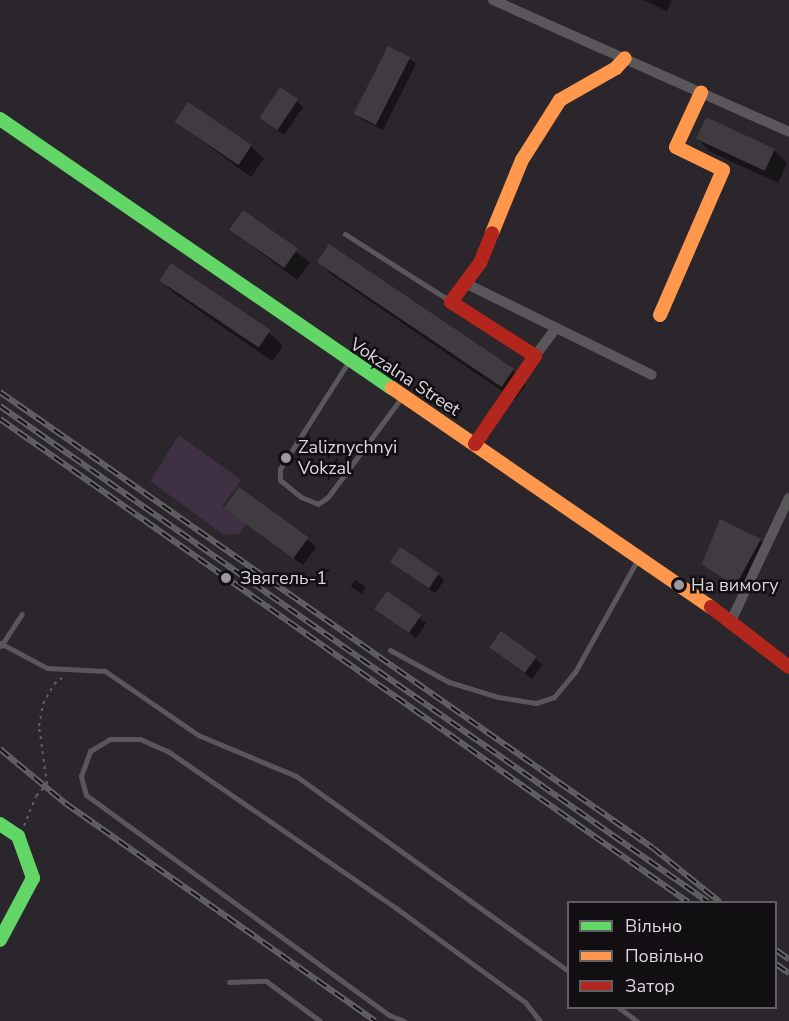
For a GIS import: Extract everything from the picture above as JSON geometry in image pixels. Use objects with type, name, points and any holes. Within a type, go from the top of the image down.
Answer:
[{"type":"street","points":[[493,0],[789,132]]},
{"type":"street","points":[[535,356],[451,302],[480,263],[522,160],[560,100],[616,68],[625,58]]},
{"type":"street","points":[[660,315],[723,170],[676,147],[701,93]]},
{"type":"street","name":"Vokzalna Street","points":[[0,119],[349,361],[475,444],[731,621],[789,667]]},
{"type":"street","points":[[465,283],[652,375]]},
{"type":"street","points":[[475,444],[556,328]]},
{"type":"street","points":[[731,621],[789,498]]},
{"type":"street","points":[[0,824],[18,836],[33,878],[0,940]]},
{"type":"lane","points":[[345,234],[451,302]]},
{"type":"lane","points":[[349,361],[280,469],[280,480],[301,497],[318,504],[328,497],[402,397]]},
{"type":"lane","points":[[390,650],[449,682],[498,698],[536,703],[554,697],[574,672],[638,557]]},
{"type":"lane","points":[[22,614],[1,645],[47,668],[105,671],[198,735],[296,776],[567,970]]},
{"type":"lane","points":[[404,1021],[380,1009],[86,795],[81,776],[90,751],[110,739],[140,739],[169,752],[396,908],[525,1002],[540,1021]]},
{"type":"lane","points":[[229,982],[266,981],[320,1021]]},
{"type":"lane","points":[[620,1009],[637,1021]]},
{"type":"path","points":[[18,836],[36,796],[47,784],[39,726],[44,704],[54,684],[77,669]]},
{"type":"shaded area","points":[[179,435],[241,480],[222,507],[246,524],[239,534],[224,535],[150,481]]},
{"type":"building","points":[[388,46],[410,57],[376,125],[353,114]]},
{"type":"building","points":[[280,87],[298,99],[278,130],[259,118]]},
{"type":"building","points":[[188,102],[252,145],[238,165],[175,122]]},
{"type":"building","points":[[706,117],[775,149],[765,171],[696,139]]},
{"type":"building","points":[[243,210],[298,248],[284,268],[229,230]]},
{"type":"building","points":[[329,244],[514,369],[502,387],[317,262]]},
{"type":"building","points":[[171,263],[270,330],[259,348],[159,280]]},
{"type":"building","points":[[239,487],[309,538],[293,559],[224,508]]},
{"type":"building","points":[[720,519],[761,539],[735,587],[702,564]]},
{"type":"building","points":[[400,547],[439,573],[429,588],[390,562]]},
{"type":"building","points":[[387,591],[421,615],[409,633],[374,609]]},
{"type":"building","points":[[501,631],[537,657],[525,673],[489,647]]},
{"type":"railway","points":[[0,392],[653,848],[719,901]]},
{"type":"railway","points":[[0,406],[707,901]]},
{"type":"railway","points":[[0,419],[687,901]]},
{"type":"railway","points":[[0,749],[65,803],[375,1021]]},
{"type":"railway","points":[[777,951],[789,959]]},
{"type":"railway","points":[[777,965],[789,973]]},
{"type":"traffic: fast","points":[[0,119],[392,388]]},
{"type":"traffic: fast","points":[[0,824],[18,836],[33,878],[0,940]]},
{"type":"traffic: slow","points":[[492,233],[522,160],[560,100],[616,68],[625,58]]},
{"type":"traffic: slow","points":[[660,315],[723,170],[676,147],[701,93]]},
{"type":"traffic: slow","points":[[392,388],[711,607]]},
{"type":"traffic: jam","points":[[475,444],[535,356],[451,302],[480,263],[492,233]]},
{"type":"traffic: jam","points":[[711,607],[789,667]]},
{"type":"place","name":"Zaliznychnyi Vokzal","points":[[286,458]]},
{"type":"place","name":"Звягель-1","points":[[226,578]]},
{"type":"place","name":"На вимогу","points":[[679,585]]}]
